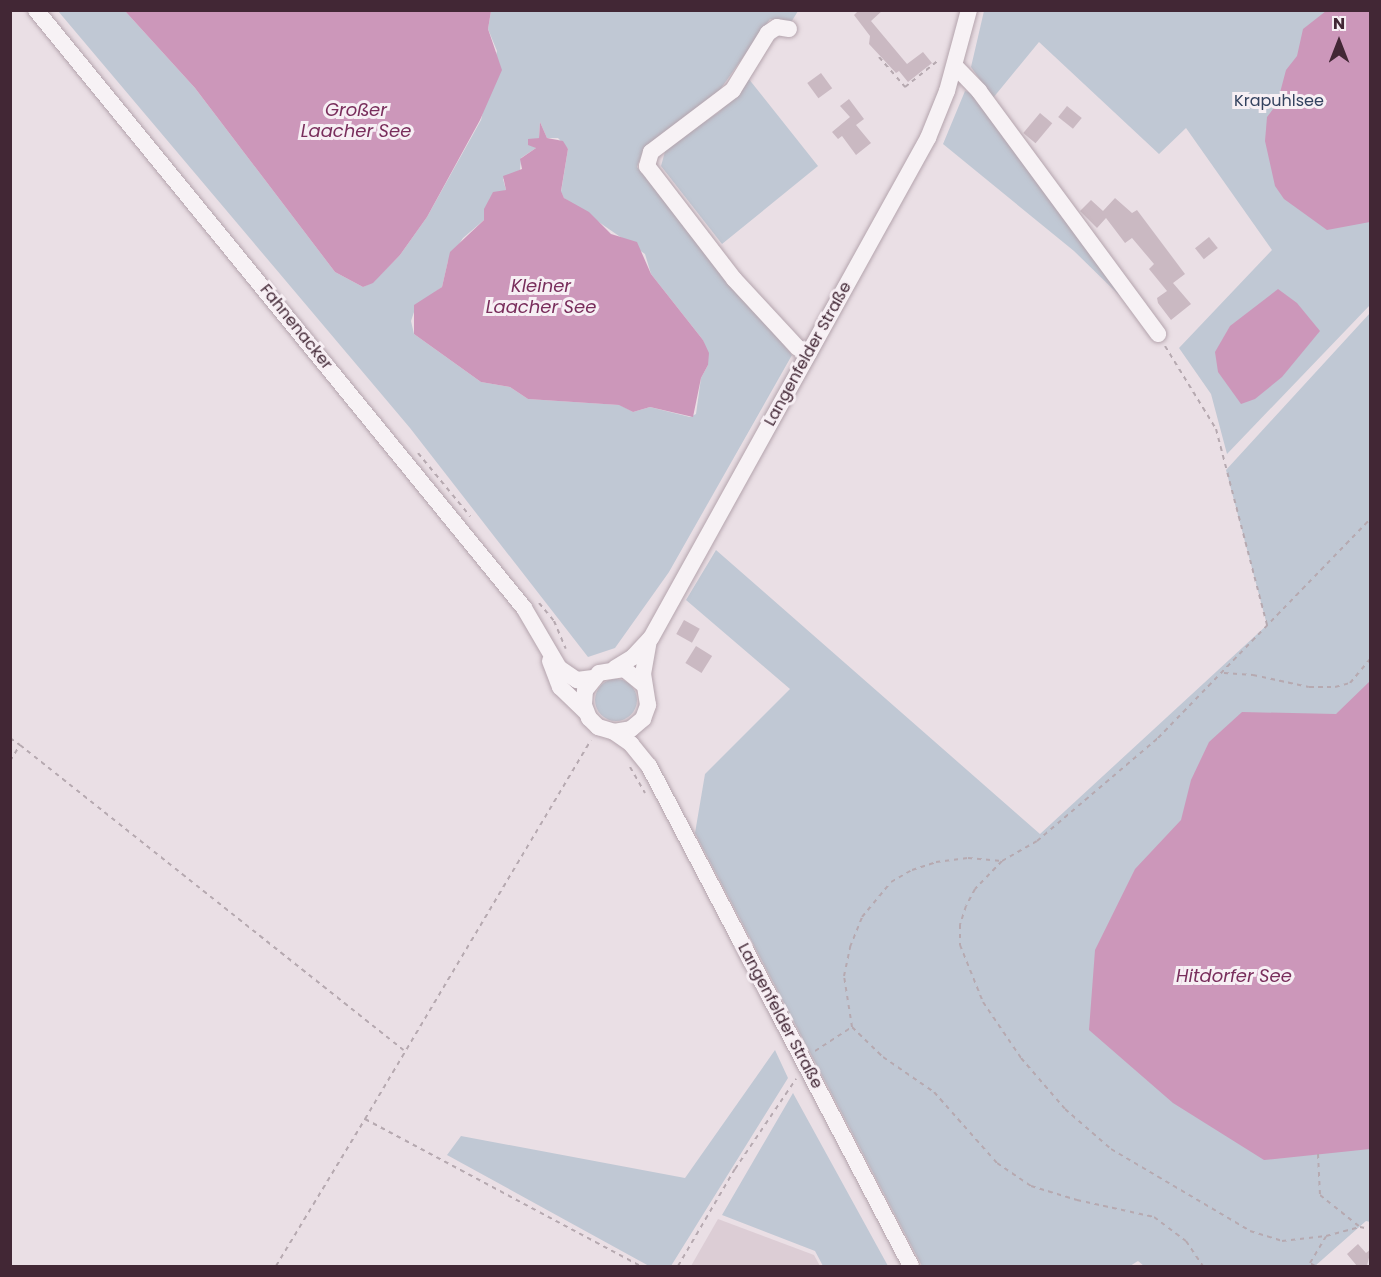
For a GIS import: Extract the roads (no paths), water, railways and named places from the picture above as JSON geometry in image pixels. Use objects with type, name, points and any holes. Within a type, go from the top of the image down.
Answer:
[{"type":"street","name":"Fahnenacker","points":[[36,10],[524,608],[559,668],[571,678],[593,678]]},
{"type":"street","name":"Langenfelder Straße","points":[[593,678],[633,657],[651,638],[804,351],[928,138],[947,62],[969,10]]},
{"type":"street","name":"Langenfelder Straße","points":[[789,29],[777,27],[768,33],[733,90],[651,153],[647,165],[734,279],[804,351]]},
{"type":"street","points":[[947,62],[979,91],[1158,334]]},
{"type":"street","name":"Langenfelder Straße","points":[[649,766],[643,719],[648,705],[644,685],[651,638]]},
{"type":"street","name":"Fahnenacker","points":[[548,649],[554,678],[586,712]]},
{"type":"street","points":[[615,668],[632,672],[644,685]]},
{"type":"street","points":[[586,712],[584,697],[593,678]]},
{"type":"street","name":"Langenfelder Straße","points":[[586,712],[597,734],[631,744],[649,766],[911,1266]]},
{"type":"street","points":[[597,734],[631,729],[643,719]]},
{"type":"water","name":"Großer Laacher See","points":[[125,11],[491,11],[488,29],[502,70],[480,120],[427,217],[400,255],[373,283],[363,287],[335,272],[195,88]]},
{"type":"water","name":"Krapuhlsee","points":[[1326,11],[1370,11],[1370,222],[1327,230],[1284,199],[1275,186],[1265,141],[1267,117],[1277,104],[1286,70],[1297,56],[1303,29]]},
{"type":"water","name":"Kleiner Laacher See","points":[[540,122],[547,138],[563,141],[568,149],[561,191],[564,198],[589,212],[611,234],[637,242],[651,274],[703,340],[709,353],[708,365],[701,378],[693,417],[650,407],[633,412],[619,405],[528,399],[510,387],[481,382],[414,334],[414,305],[442,287],[450,252],[484,220],[484,209],[493,192],[506,190],[503,176],[522,169],[520,159],[536,148],[528,145],[528,139],[539,138]]},
{"type":"water","points":[[1278,289],[1297,303],[1320,331],[1282,377],[1255,399],[1241,404],[1218,372],[1215,352],[1230,326]]},
{"type":"water","name":"Hitdorfer See","points":[[1370,681],[1370,1149],[1264,1160],[1173,1103],[1089,1030],[1095,950],[1135,869],[1181,820],[1191,780],[1209,742],[1242,712],[1336,714]]}]
